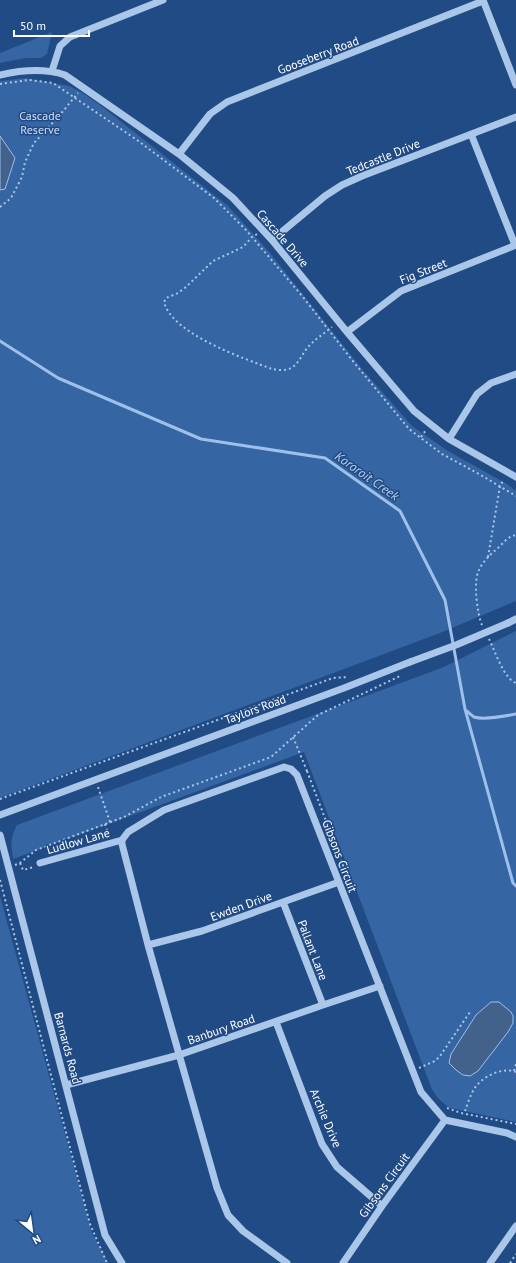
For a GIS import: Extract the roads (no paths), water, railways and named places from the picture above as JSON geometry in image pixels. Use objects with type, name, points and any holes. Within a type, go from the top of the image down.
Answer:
[{"type":"street","points":[[52,71],[60,46],[70,37],[163,0]]},
{"type":"street","points":[[483,1],[516,85]]},
{"type":"street","name":"Gooseberry Road","points":[[179,154],[210,114],[227,102],[483,1]]},
{"type":"street","name":"Cascade Drive","points":[[0,75],[17,71],[52,71],[65,75],[179,154],[233,198],[272,240],[346,332],[414,411],[449,439],[516,477]]},
{"type":"street","name":"Tedcastle Drive","points":[[272,240],[325,196],[342,185],[516,117]]},
{"type":"street","points":[[471,134],[516,245]]},
{"type":"street","name":"Fig Street","points":[[346,332],[401,291],[516,245]]},
{"type":"street","points":[[449,439],[477,394],[491,383],[516,374]]},
{"type":"street","name":"Taylors Road","points":[[0,815],[344,688],[456,645],[516,619]]},
{"type":"street","name":"Gibsons Circuit","points":[[122,840],[128,832],[164,810],[284,767],[290,769],[297,775],[380,986],[416,1069],[421,1092],[445,1120],[382,1206],[343,1263]]},
{"type":"street","name":"Barnards Road","points":[[0,835],[105,1235],[122,1263]]},
{"type":"street","points":[[122,840],[148,945],[217,1188],[228,1215],[243,1232],[287,1263]]},
{"type":"street","name":"Ludlow Lane","points":[[40,863],[122,840]]},
{"type":"street","name":"Ewden Drive","points":[[148,945],[202,931],[339,882]]},
{"type":"street","name":"Pallant Lane","points":[[283,902],[323,1005]]},
{"type":"street","name":"Banbury Road","points":[[66,1085],[179,1056],[380,986]]},
{"type":"street","name":"Archie Drive","points":[[276,1022],[322,1144],[337,1167],[382,1206]]},
{"type":"street","points":[[445,1120],[507,1133],[516,1137]]},
{"type":"street","points":[[490,1263],[516,1226]]},
{"type":"waterway","name":"Kororoit Creek","points":[[0,341],[58,378],[201,439],[325,458],[400,511],[445,600],[465,709],[513,883],[516,886]]},
{"type":"waterway","points":[[467,711],[474,717],[478,718],[516,714]]},
{"type":"park label","name":"Cascade Reserve","points":[[40,122]]}]
